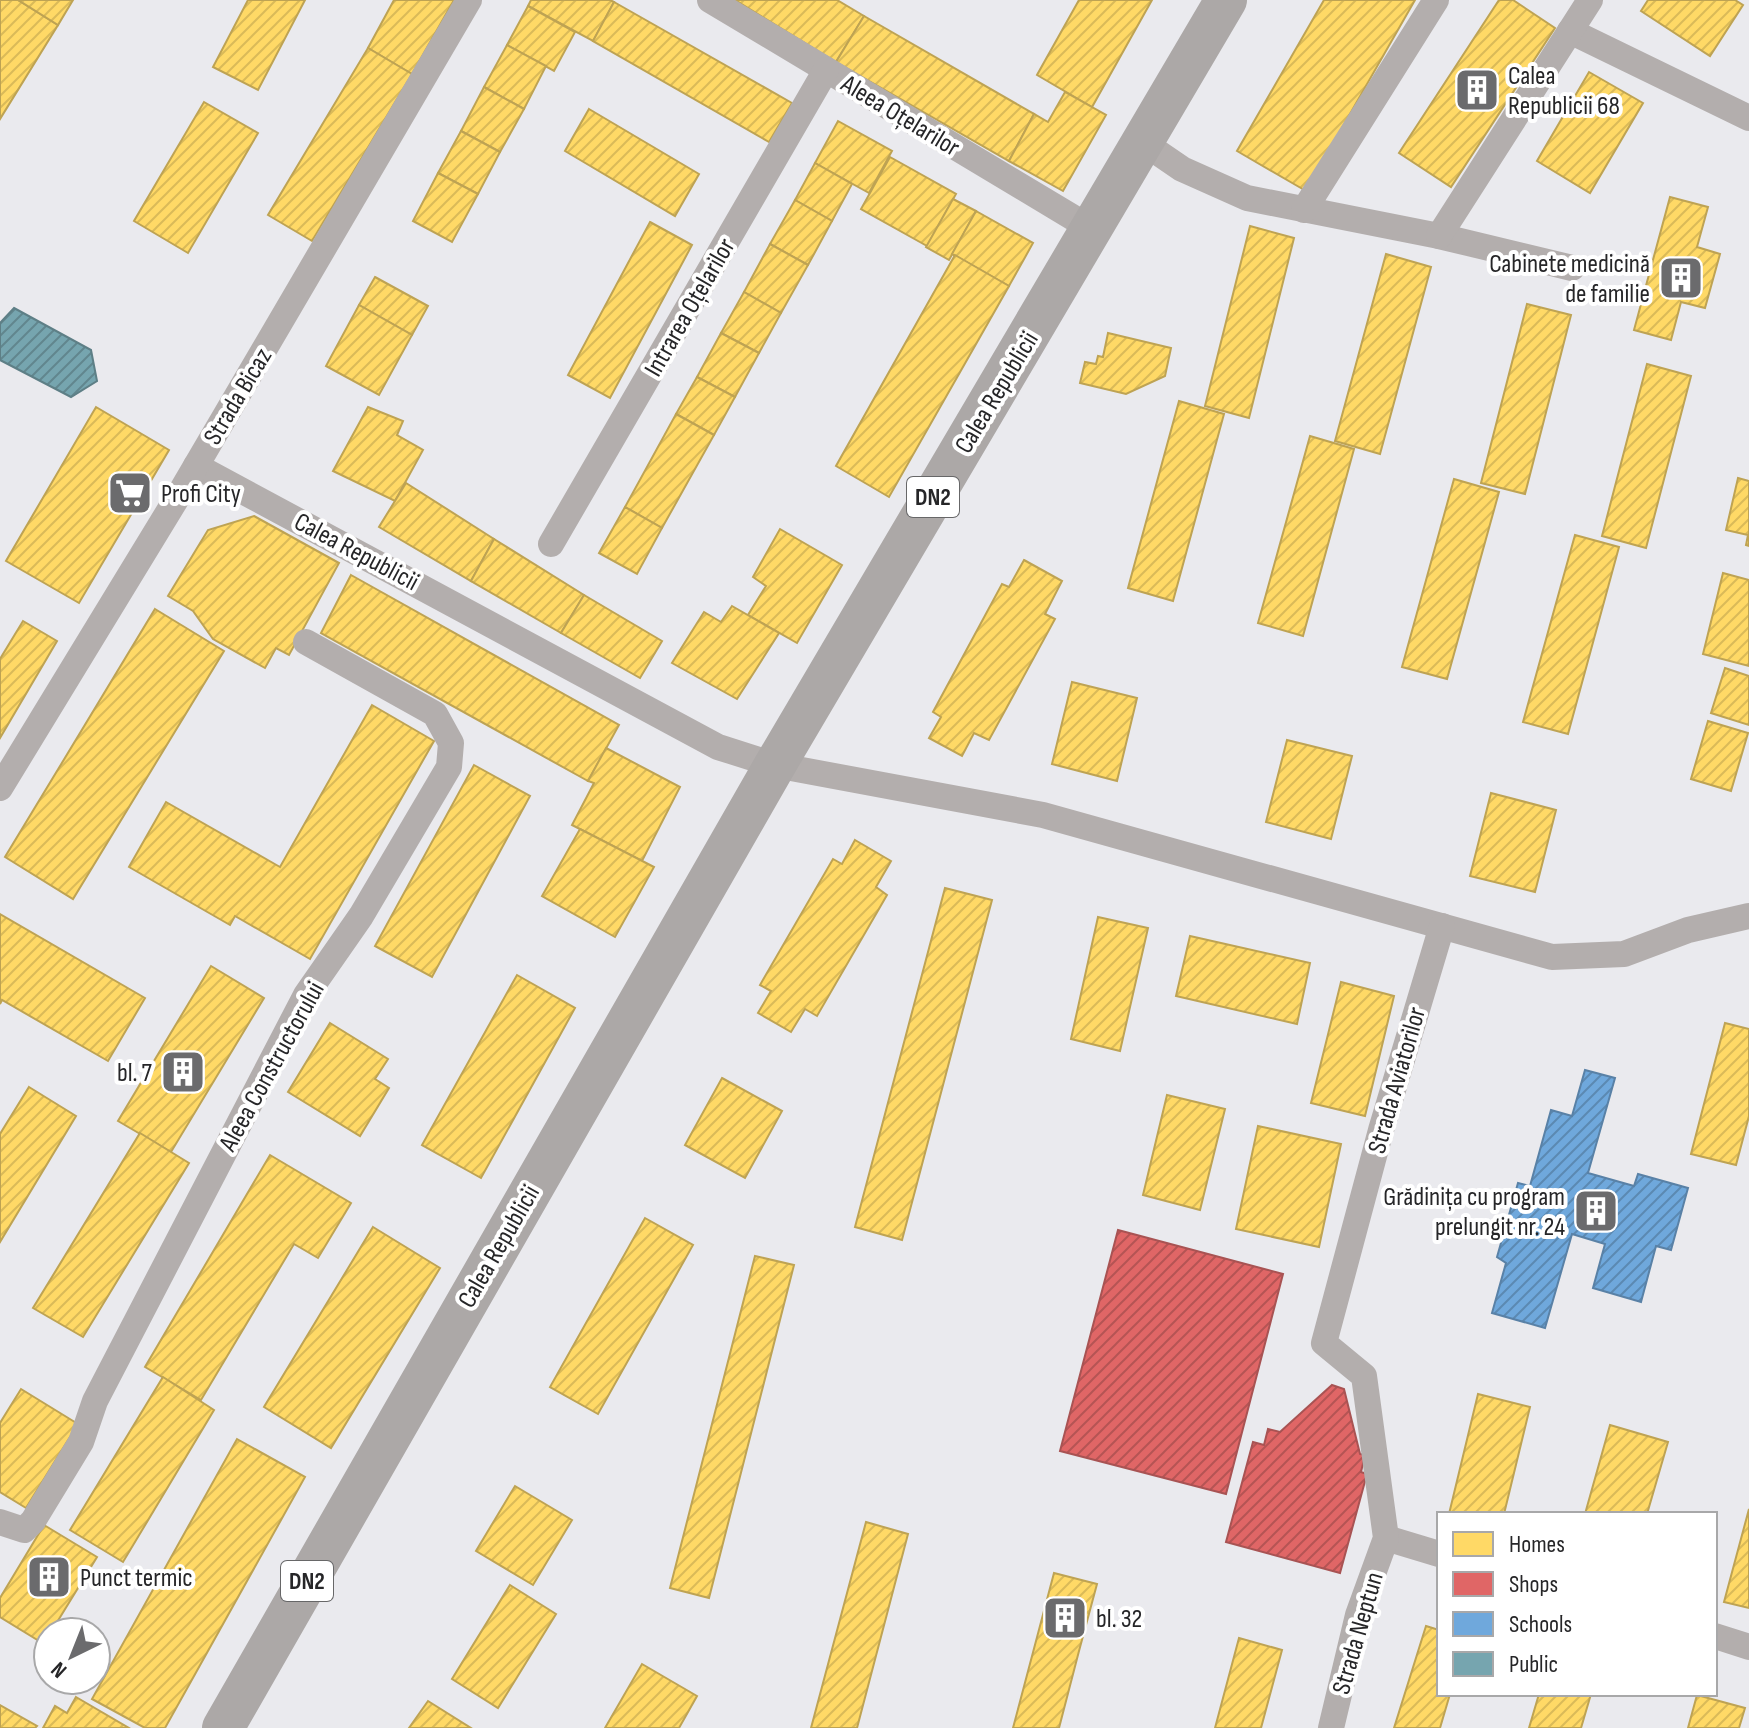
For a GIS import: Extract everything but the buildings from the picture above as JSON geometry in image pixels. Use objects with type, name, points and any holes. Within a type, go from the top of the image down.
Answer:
[{"type":"main road","name":"Calea Republicii","points":[[234,1718],[775,765],[1226,0]]},
{"type":"street","name":"Strada Bicaz","points":[[0,788],[196,466],[469,0]]},
{"type":"street","name":"Aleea Oțelarilor","points":[[710,0],[1092,229]]},
{"type":"street","points":[[1304,210],[1436,0]]},
{"type":"street","points":[[1439,236],[1590,0]]},
{"type":"street","points":[[1570,31],[1749,118]]},
{"type":"street","name":"Intrarea Oțelarilor","points":[[551,544],[826,70]]},
{"type":"street","points":[[1144,143],[1182,169],[1236,193],[1572,268]]},
{"type":"street","name":"Calea Republicii","points":[[196,466],[718,747],[775,765]]},
{"type":"street","name":"Aleea Constructorului","points":[[0,1522],[24,1530],[33,1521],[81,1442],[95,1401],[299,1009],[361,916],[449,767],[451,743],[435,714],[306,642]]},
{"type":"street","points":[[775,765],[1043,815],[1552,957],[1624,954],[1688,930],[1749,916]]},
{"type":"street","name":"Strada Aviatorilor","points":[[1386,1538],[1364,1376],[1324,1343],[1381,1130],[1442,926]]},
{"type":"street","points":[[1386,1538],[1437,1553]]},
{"type":"street","name":"Strada Neptun","points":[[1331,1728],[1358,1615],[1386,1538]]},
{"type":"street","points":[[1717,1637],[1749,1647]]},
{"type":"place","name":"Calea Republicii 68","points":[[1477,90]]},
{"type":"place","name":"Cabinete medicină de familie","points":[[1681,278]]},
{"type":"place","name":"Profi City","points":[[130,493]]},
{"type":"place","name":"bl. 7","points":[[183,1072]]},
{"type":"place","name":"Grădinița cu program prelungit nr. 24","points":[[1596,1211]]},
{"type":"place","name":"Punct termic","points":[[49,1577]]},
{"type":"place","name":"bl. 32","points":[[1065,1618]]}]
